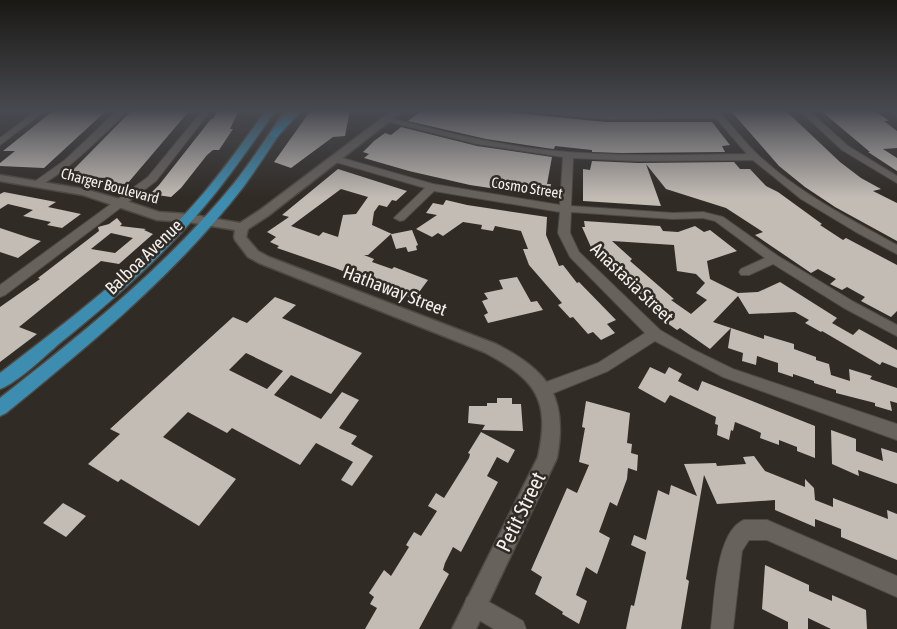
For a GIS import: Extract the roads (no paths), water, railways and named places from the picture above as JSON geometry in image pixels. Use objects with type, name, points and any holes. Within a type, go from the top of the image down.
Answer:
[{"type":"main road","name":"Balboa Avenue","points":[[0,382],[80,319],[143,263],[188,218],[249,139]]},
{"type":"main road","name":"Balboa Avenue","points":[[0,408],[106,320],[166,264],[208,221],[238,186],[271,139]]},
{"type":"street","points":[[38,184],[68,162],[92,139]]},
{"type":"street","points":[[0,292],[152,179],[184,139]]},
{"type":"street","points":[[242,226],[264,213],[361,139]]},
{"type":"street","points":[[464,139],[568,156],[650,159],[754,157]]},
{"type":"street","points":[[739,139],[754,157],[804,195],[897,250]]},
{"type":"street","points":[[835,139],[845,148],[897,180]]},
{"type":"street","name":"Anastasia Street","points":[[568,156],[564,233],[574,254],[655,334],[689,354],[728,373],[897,432]]},
{"type":"street","name":"Cosmo Street","points":[[335,159],[432,187],[565,209],[673,216],[703,215],[719,219],[774,259]]},
{"type":"street","name":"Charger Boulevard","points":[[0,178],[84,192],[157,216],[188,218],[242,226]]},
{"type":"street","points":[[400,218],[432,187]]},
{"type":"street","name":"Hathaway Street","points":[[242,226],[240,237],[253,254],[264,260],[490,348],[519,364],[544,390]]},
{"type":"street","points":[[745,272],[774,259],[848,305],[897,331]]},
{"type":"street","points":[[544,390],[603,367],[655,334]]},
{"type":"street","name":"Petit Street","points":[[464,629],[547,458],[554,427],[544,390]]},
{"type":"street","points":[[722,629],[732,548],[744,530],[767,530],[897,587]]},
{"type":"street","points":[[475,606],[515,629]]}]
